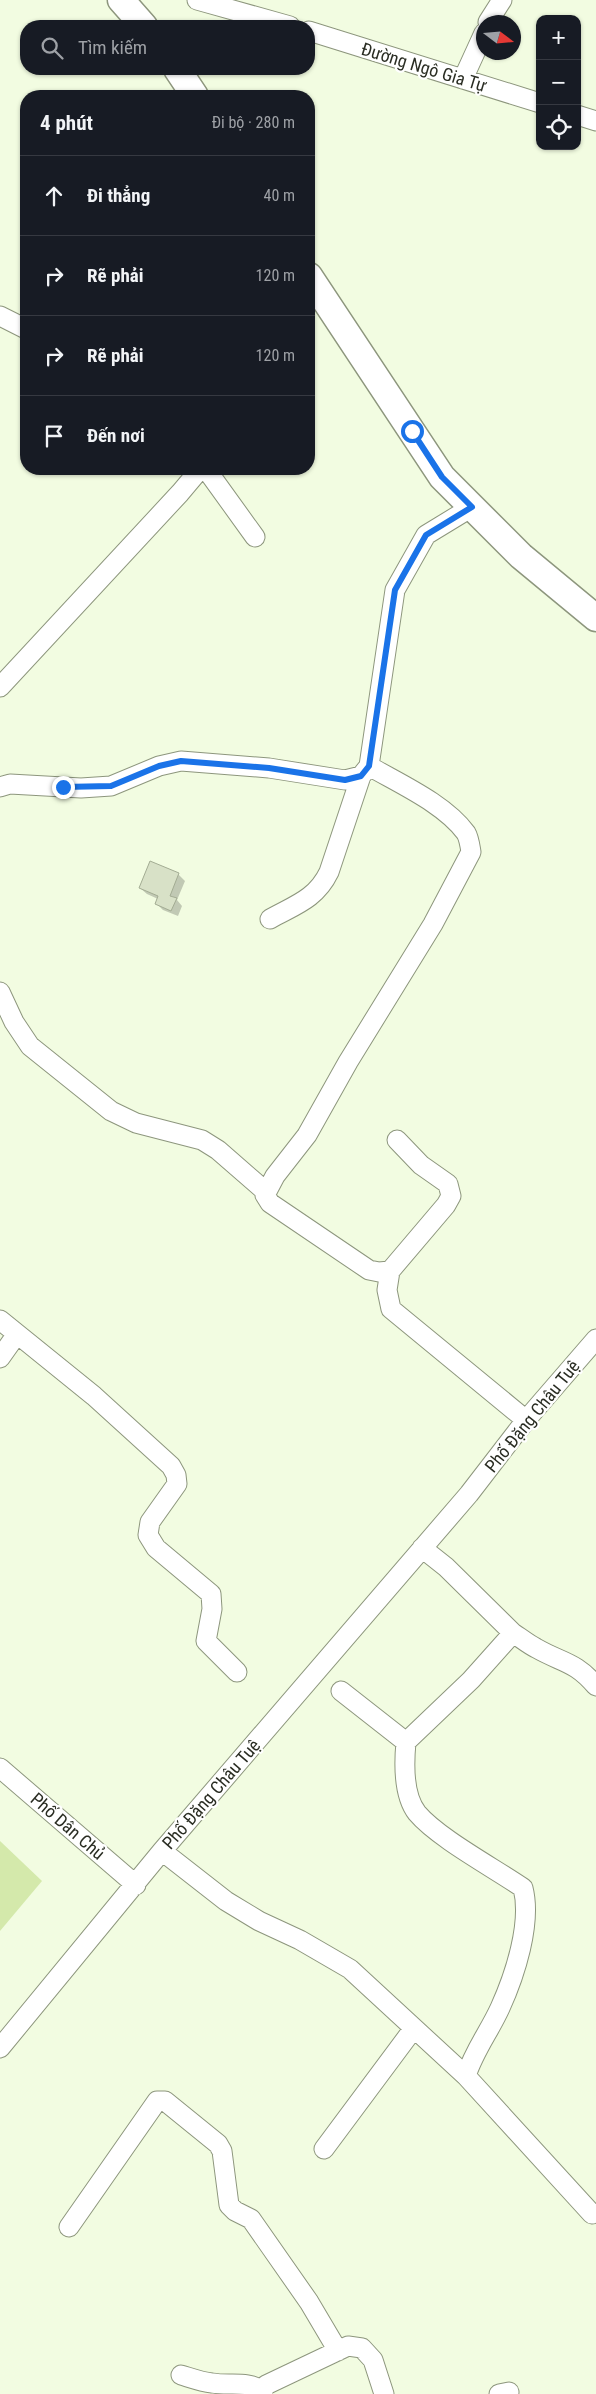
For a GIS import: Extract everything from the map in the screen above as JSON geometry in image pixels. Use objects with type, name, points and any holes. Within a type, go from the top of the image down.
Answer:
[{"type":"street","points":[[121,0],[139,20]]},
{"type":"street","points":[[197,0],[269,20]]},
{"type":"street","points":[[492,15],[502,0]]},
{"type":"street","name":"Đường Ngô Gia Tự","points":[[315,33],[536,102]]},
{"type":"street","points":[[463,79],[476,51]]},
{"type":"street","points":[[181,75],[191,90]]},
{"type":"street","points":[[581,116],[596,121]]},
{"type":"street","points":[[315,285],[442,477],[521,556],[596,618]]},
{"type":"street","points":[[0,316],[20,325]]},
{"type":"street","points":[[0,687],[195,475]]},
{"type":"street","points":[[210,475],[255,537]]},
{"type":"street","points":[[270,919],[315,894],[329,872],[365,771],[395,590],[426,535],[472,507]]},
{"type":"street","points":[[0,787],[10,784],[81,788],[111,786],[159,766],[181,761],[269,768],[345,780],[365,771],[418,794],[453,819],[467,834],[471,852],[433,924],[348,1062],[307,1135],[275,1176],[265,1195]]},
{"type":"street","points":[[0,992],[14,1022],[30,1046],[111,1111],[136,1123],[202,1140],[218,1150],[265,1191],[265,1195],[270,1203],[368,1270],[390,1271]]},
{"type":"street","points":[[396,1140],[421,1165],[448,1184],[451,1196],[446,1205],[390,1271],[386,1290],[391,1309],[526,1420]]},
{"type":"street","points":[[0,1320],[94,1396],[171,1466],[176,1475],[177,1484],[150,1522],[148,1535],[156,1548],[211,1594],[212,1609],[206,1641],[237,1672]]},
{"type":"street","points":[[0,1358],[18,1334]]},
{"type":"street","name":"Phố Đặng Châu Tuệ","points":[[0,2048],[136,1885],[162,1851],[469,1494],[526,1420],[596,1339]]},
{"type":"street","points":[[424,1546],[513,1633],[538,1649],[562,1659],[584,1672],[596,1686]]},
{"type":"street","points":[[466,2076],[472,2058],[500,2008],[515,1970],[524,1925],[526,1900],[523,1888],[441,1834],[416,1812],[408,1793],[405,1757],[406,1742],[470,1680],[513,1633]]},
{"type":"street","points":[[341,1691],[406,1742]]},
{"type":"street","name":"Phố Dân Chủ","points":[[0,1768],[136,1885]]},
{"type":"street","points":[[162,1851],[226,1900],[259,1922],[300,1940],[350,1969],[466,2076],[592,2214]]},
{"type":"street","points":[[324,2149],[414,2028]]},
{"type":"street","points":[[69,2227],[157,2101],[165,2101],[218,2144],[222,2151],[230,2205],[235,2211],[252,2219],[308,2302],[338,2351]]},
{"type":"street","points":[[181,2375],[210,2383],[229,2385],[243,2383],[256,2386],[262,2393],[266,2385],[348,2346],[362,2348],[373,2360],[384,2394]]},
{"type":"green space","points":[[0,1841],[42,1881],[0,1931]]},
{"type":"building","points":[[150,861],[179,873],[170,896],[177,898],[171,911],[155,904],[158,896],[139,888]]},
{"type":"route","points":[[63,787],[111,786],[159,766],[181,761],[214,762],[269,768],[345,780],[361,776],[369,766],[395,590],[426,535],[472,507],[442,477],[412,431]]}]
